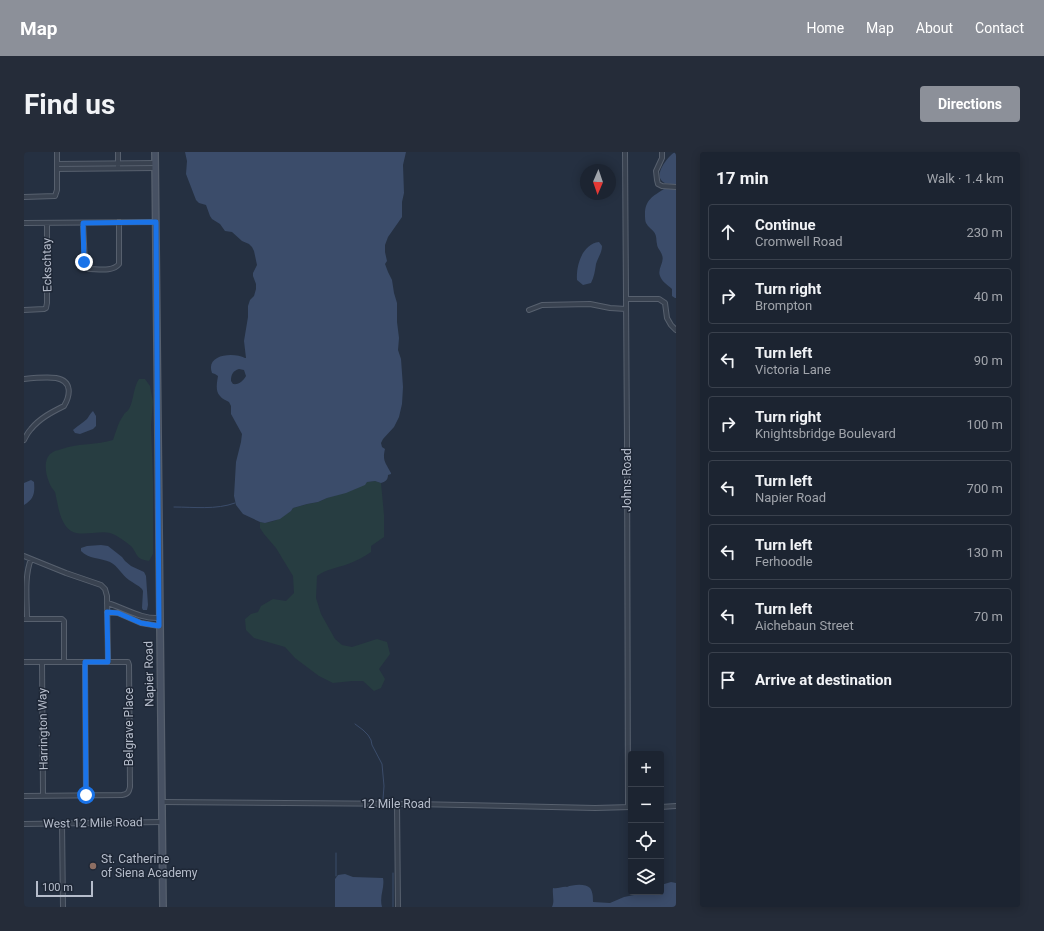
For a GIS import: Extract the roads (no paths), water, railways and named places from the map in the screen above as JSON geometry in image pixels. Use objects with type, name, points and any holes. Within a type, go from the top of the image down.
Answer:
[{"type":"street","points":[[24,197],[55,196],[57,190],[57,152]]},
{"type":"street","points":[[118,152],[118,168]]},
{"type":"street","name":"Napier Road","points":[[155,152],[163,907]]},
{"type":"street","name":"Johns Road","points":[[625,152],[629,787]]},
{"type":"street","points":[[662,152],[662,158],[656,171],[658,184],[662,186],[676,187]]},
{"type":"street","points":[[57,164],[118,163],[155,166]]},
{"type":"street","points":[[56,169],[155,166]]},
{"type":"street","points":[[83,223],[85,265],[89,269],[113,269],[119,264],[119,222]]},
{"type":"street","points":[[24,223],[156,222]]},
{"type":"street","name":"Eckschtay","points":[[24,310],[46,308],[47,223]]},
{"type":"street","points":[[626,300],[659,299],[663,301],[665,303],[671,325],[676,330]]},
{"type":"street","points":[[529,310],[542,306],[590,304],[610,308],[626,308]]},
{"type":"street","points":[[24,379],[56,378],[67,384],[69,389],[69,394],[64,406],[40,421],[31,429],[24,440]]},
{"type":"street","points":[[24,556],[101,585],[105,589],[107,596],[108,662],[24,662]]},
{"type":"street","points":[[31,559],[26,573],[26,619],[62,619],[64,621],[64,662]]},
{"type":"street","points":[[107,603],[148,618],[159,618]]},
{"type":"street","points":[[107,612],[118,613],[141,623],[159,626]]},
{"type":"street","name":"Harrington Way","points":[[42,662],[43,795]]},
{"type":"street","points":[[24,796],[86,795],[85,662]]},
{"type":"street","name":"Belgrave Place","points":[[86,795],[128,793],[130,787],[129,665],[128,662],[108,662]]},
{"type":"street","name":"12 Mile Road","points":[[162,802],[397,804],[595,808],[628,807]]},
{"type":"street","points":[[397,804],[398,907]]},
{"type":"street","points":[[664,807],[676,806]]},
{"type":"street","name":"West 12 Mile Road","points":[[24,824],[162,822]]},
{"type":"street","points":[[62,823],[63,907]]},
{"type":"water","points":[[185,152],[406,152],[403,165],[404,193],[402,202],[402,217],[388,237],[385,245],[387,261],[385,264],[392,280],[397,303],[399,338],[398,350],[401,359],[403,387],[402,404],[399,417],[394,427],[381,443],[382,447],[385,449],[385,462],[391,473],[385,481],[381,483],[375,481],[367,482],[365,485],[346,493],[293,508],[280,519],[265,523],[243,514],[236,505],[234,496],[236,462],[242,434],[231,414],[231,406],[229,402],[222,398],[217,392],[218,376],[212,373],[211,367],[216,358],[222,356],[234,355],[246,358],[244,341],[248,317],[248,306],[256,289],[253,273],[257,265],[252,247],[232,232],[225,231],[220,224],[212,219],[206,205],[199,203],[196,200],[186,174],[187,161]],"holes":[[[239,369],[244,370],[246,376],[244,380],[233,384],[231,381],[231,376],[233,373]]]},
{"type":"water","points":[[675,152],[676,184],[669,184],[660,179],[660,175],[665,161]]},
{"type":"water","points":[[664,189],[676,189],[676,298],[672,296],[672,289],[660,276],[659,271],[663,258],[657,245],[656,236],[645,220],[646,205],[653,196]]},
{"type":"water","points":[[599,242],[602,248],[593,278],[591,283],[583,285],[577,280],[581,256],[588,247]]},
{"type":"water","points":[[93,411],[96,416],[96,426],[93,429],[80,434],[75,433],[73,430],[87,419]]},
{"type":"water","points":[[31,480],[34,482],[33,495],[24,505],[24,483]]},
{"type":"water","points":[[87,546],[108,546],[131,566],[144,572],[146,576],[147,610],[143,610],[142,608],[142,589],[127,578],[110,562],[87,556],[81,551],[81,548]]},
{"type":"water","points":[[345,874],[353,877],[383,878],[381,899],[382,907],[335,907],[335,879],[338,875]]},
{"type":"water","points":[[671,882],[676,883],[676,907],[552,907],[553,888],[585,885],[591,890],[593,902],[610,903],[624,897],[634,895],[664,895],[664,884]]},
{"type":"waterway","points":[[174,507],[220,507],[235,503]]},
{"type":"waterway","points":[[355,724],[368,735],[382,764],[384,786],[383,799]]},
{"type":"waterway","points":[[336,853],[336,876]]},
{"type":"waterway","points":[[393,873],[393,907]]},
{"type":"place","name":"St. Catherine of Siena Academy","points":[[93,866]]}]
